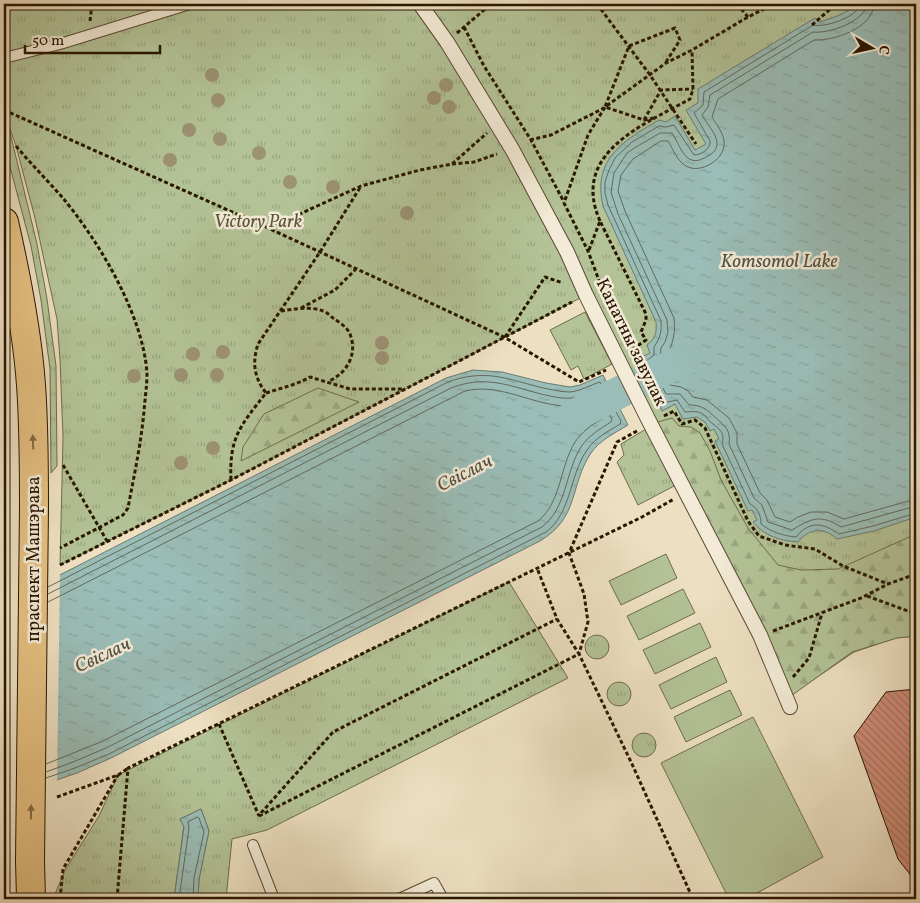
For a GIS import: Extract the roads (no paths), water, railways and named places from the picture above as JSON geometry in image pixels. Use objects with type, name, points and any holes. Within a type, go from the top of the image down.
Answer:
[{"type":"main road","name":"праспект Машэрава","points":[[4,222],[26,331],[31,384],[34,508],[31,899]]},
{"type":"street","name":"Канатны завулак","points":[[420,4],[447,42],[512,149],[567,252],[585,293],[650,422],[760,635],[790,707]]},
{"type":"lane","points":[[4,58],[60,44],[190,4]]},
{"type":"lane","points":[[253,845],[274,899]]},
{"type":"lane","points":[[399,899],[434,883],[443,899]]},
{"type":"water","name":"Komsomol Lake","points":[[858,4],[916,4],[916,517],[874,531],[837,539],[827,532],[812,532],[802,537],[798,542],[779,539],[762,531],[753,522],[757,520],[752,510],[748,511],[715,441],[719,439],[714,429],[710,431],[705,422],[697,417],[683,419],[675,404],[662,411],[636,360],[650,353],[647,345],[655,335],[656,322],[603,206],[602,176],[606,164],[613,153],[634,136],[659,120],[666,122],[675,116],[695,150],[706,144],[686,110],[698,103],[698,89],[815,18],[819,22],[830,19]]},
{"type":"water","points":[[473,370],[502,372],[570,387],[580,385],[603,375],[628,425],[603,441],[591,453],[579,477],[568,511],[562,522],[553,532],[540,541],[111,758],[77,773],[42,785],[46,582],[446,378]]},
{"type":"water","points":[[201,809],[209,831],[199,879],[198,899],[174,899],[184,827],[180,819]]},
{"type":"waterway","name":"Свіслач","points":[[573,416],[685,359]]},
{"type":"park label","name":"Victory Park","points":[[258,221]]}]
